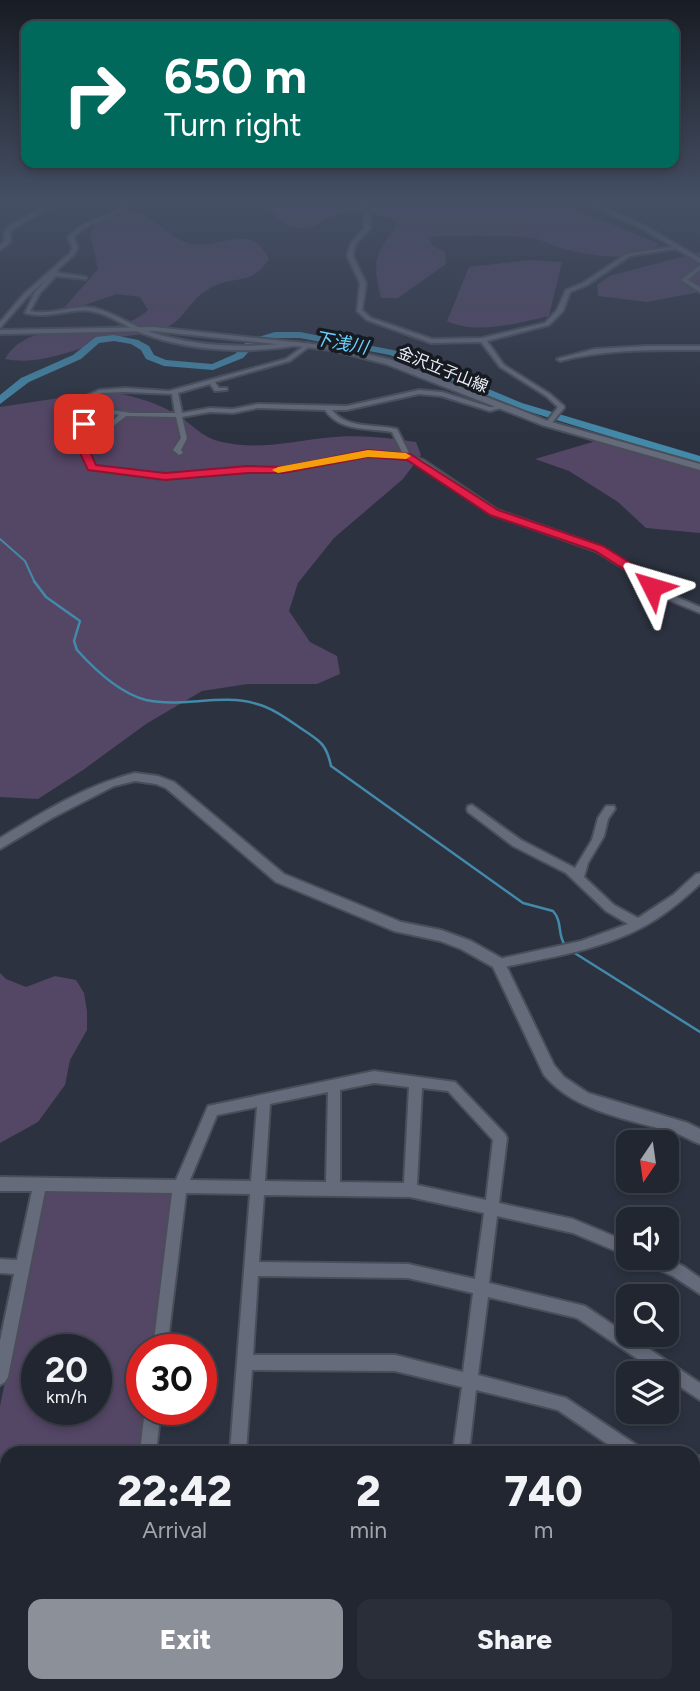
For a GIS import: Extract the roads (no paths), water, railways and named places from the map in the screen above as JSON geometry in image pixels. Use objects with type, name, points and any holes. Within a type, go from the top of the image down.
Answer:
[{"type":"street","points":[[0,326],[26,295],[45,280]]},
{"type":"street","points":[[54,280],[38,292],[27,312],[52,315],[86,308],[122,319],[153,336],[206,347],[243,348],[298,344]]},
{"type":"street","points":[[361,280],[360,312],[369,319],[431,341],[482,340],[547,324],[559,311],[568,291],[591,280]]},
{"type":"street","points":[[684,280],[700,290]]},
{"type":"street","name":"金沢立子山線","points":[[0,332],[137,328],[308,345],[389,362],[548,424],[700,467]]},
{"type":"street","points":[[482,340],[490,346],[499,364],[549,394],[562,407],[548,424]]},
{"type":"street","points":[[308,345],[288,360],[163,394],[125,390],[94,394],[79,405],[84,424],[78,436],[92,468],[165,477],[283,470],[368,453],[407,456],[429,467],[494,512],[599,549],[649,580],[660,593],[700,610]]},
{"type":"street","points":[[560,359],[576,354],[627,347],[700,348]]},
{"type":"street","points":[[211,381],[217,390],[225,389]]},
{"type":"street","points":[[174,391],[184,438],[177,450],[179,453]]},
{"type":"street","points":[[94,394],[104,411],[123,415],[178,415],[258,407],[359,407],[419,392],[442,394],[490,409],[499,407]]},
{"type":"street","points":[[327,407],[332,415],[357,427],[395,430],[407,456]]},
{"type":"street","points":[[93,440],[123,415]]},
{"type":"street","points":[[0,844],[27,826],[111,783],[135,778],[158,780],[170,785],[280,878],[399,927],[441,936],[466,945],[498,963],[549,1070],[559,1082],[584,1099],[683,1128],[700,1137]]},
{"type":"street","points":[[472,809],[517,843],[579,877],[610,908],[638,924]]},
{"type":"street","points":[[579,877],[581,864],[599,835],[599,822],[610,810]]},
{"type":"street","points":[[498,963],[579,948],[623,933],[700,877]]},
{"type":"street","points":[[162,1334],[180,1187],[214,1110],[374,1077],[451,1086],[500,1138],[462,1446]]},
{"type":"street","points":[[410,1190],[416,1082]]},
{"type":"street","points":[[332,1188],[334,1086]]},
{"type":"street","points":[[239,1446],[254,1269],[264,1101]]},
{"type":"street","points":[[0,1184],[410,1190],[573,1226],[616,1244]]},
{"type":"street","points":[[0,1377],[2,1356],[40,1184]]},
{"type":"street","points":[[0,1266],[23,1267]]},
{"type":"street","points":[[254,1269],[408,1271],[580,1311],[700,1392]]},
{"type":"street","points":[[678,1270],[700,1287]]},
{"type":"street","points":[[246,1362],[395,1363],[561,1403],[623,1446]]},
{"type":"street","points":[[149,1446],[151,1425]]},
{"type":"waterway","name":"下浅川","points":[[0,401],[25,380],[77,357],[96,340],[114,338],[134,342],[145,348],[150,357],[164,363],[213,367],[239,356],[252,342],[275,335],[300,335],[394,353],[518,405],[700,460]]},
{"type":"waterway","points":[[0,539],[25,561],[34,581]]},
{"type":"waterway","points":[[34,581],[46,597],[80,621],[74,641],[77,650],[117,686],[146,700],[243,701],[279,714],[321,743],[331,766],[523,903],[553,911],[565,945]]},
{"type":"waterway","points":[[573,952],[700,1032]]}]
